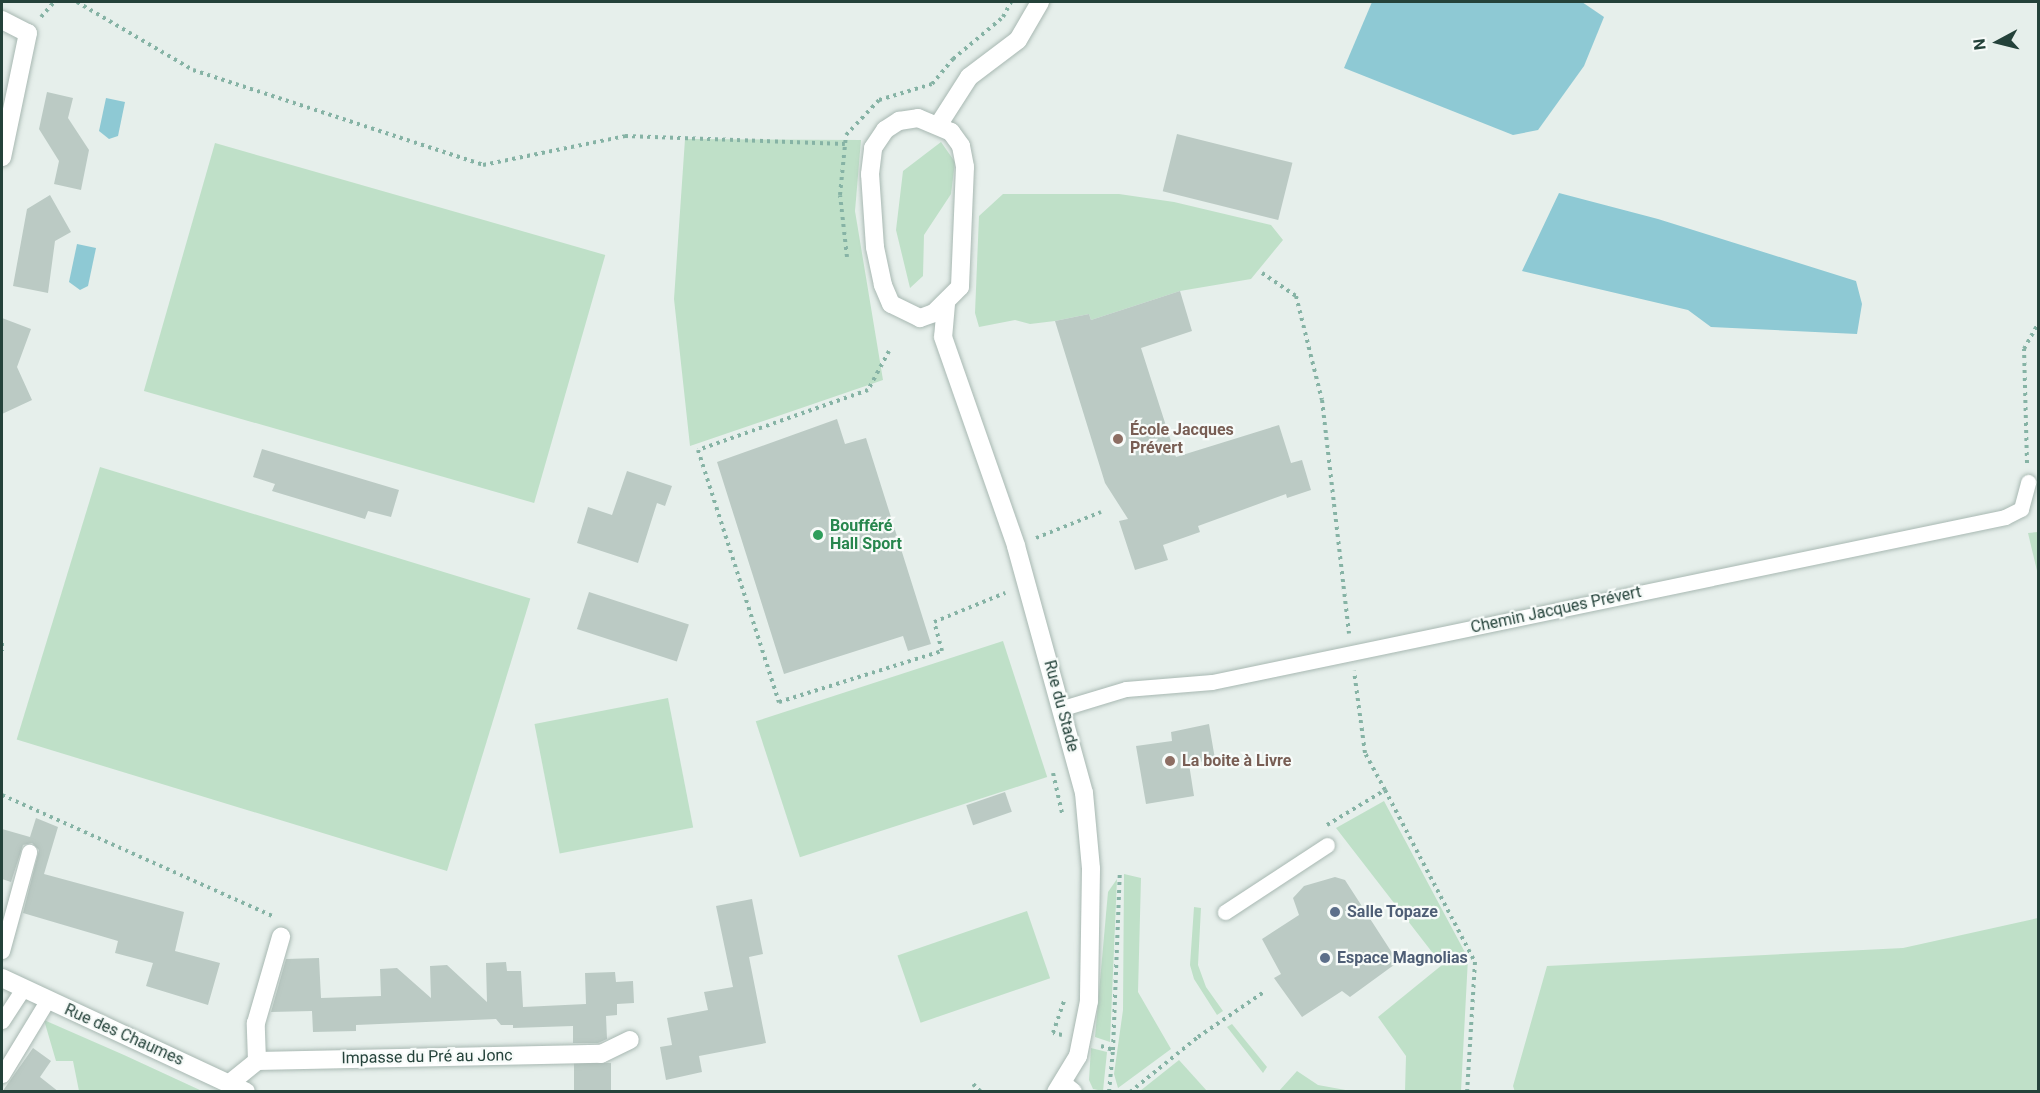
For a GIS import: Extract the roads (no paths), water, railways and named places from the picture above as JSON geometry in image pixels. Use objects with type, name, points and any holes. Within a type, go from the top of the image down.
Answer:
[{"type":"street","points":[[939,124],[969,77],[1018,40],[1040,2]]},
{"type":"street","points":[[2,21],[28,33],[2,157]]},
{"type":"street","points":[[920,318],[946,304],[960,286],[965,167],[961,146],[939,124],[918,118],[899,121],[885,130],[873,148],[872,215],[883,285],[891,304],[920,318],[943,337]]},
{"type":"street","name":"Rue du Stade","points":[[946,304],[943,337],[1016,546],[1063,708],[1084,793],[1092,934],[1085,1020],[1078,1056],[1064,1089]]},
{"type":"street","points":[[238,1087],[257,1061],[256,1023],[280,937]]},
{"type":"street","name":"Rue des Chaumes","points":[[2,978],[47,1001],[238,1087]]},
{"type":"street","name":"Impasse du Pré au Jonc","points":[[257,1061],[601,1054],[630,1040]]},
{"type":"lane","name":"Chemin Jacques Prévert","points":[[1063,708],[1126,689],[1212,682],[2005,516],[2021,509],[2028,482]]},
{"type":"lane","points":[[1225,912],[1327,845]]},
{"type":"lane","points":[[2,951],[28,852]]},
{"type":"lane","points":[[2,1021],[23,989]]},
{"type":"lane","points":[[2,1075],[47,1001]]},
{"type":"water","points":[[1372,2],[1582,2],[1604,17],[1584,66],[1538,130],[1513,135],[1344,68]]},
{"type":"water","points":[[106,98],[125,102],[118,136],[109,139],[99,131]]},
{"type":"water","points":[[1559,193],[1658,219],[1856,281],[1862,304],[1857,334],[1711,327],[1688,310],[1522,271]]},
{"type":"water","points":[[77,244],[96,248],[88,286],[80,290],[69,282]]},
{"type":"place","name":"École Jacques Prévert","points":[[1118,439]]},
{"type":"place","name":"Boufféré Hall Sport","points":[[818,535]]},
{"type":"place","name":"La boite à Livre","points":[[1170,761]]},
{"type":"place","name":"Salle Topaze","points":[[1335,912]]},
{"type":"place","name":"Espace Magnolias","points":[[1325,958]]}]
